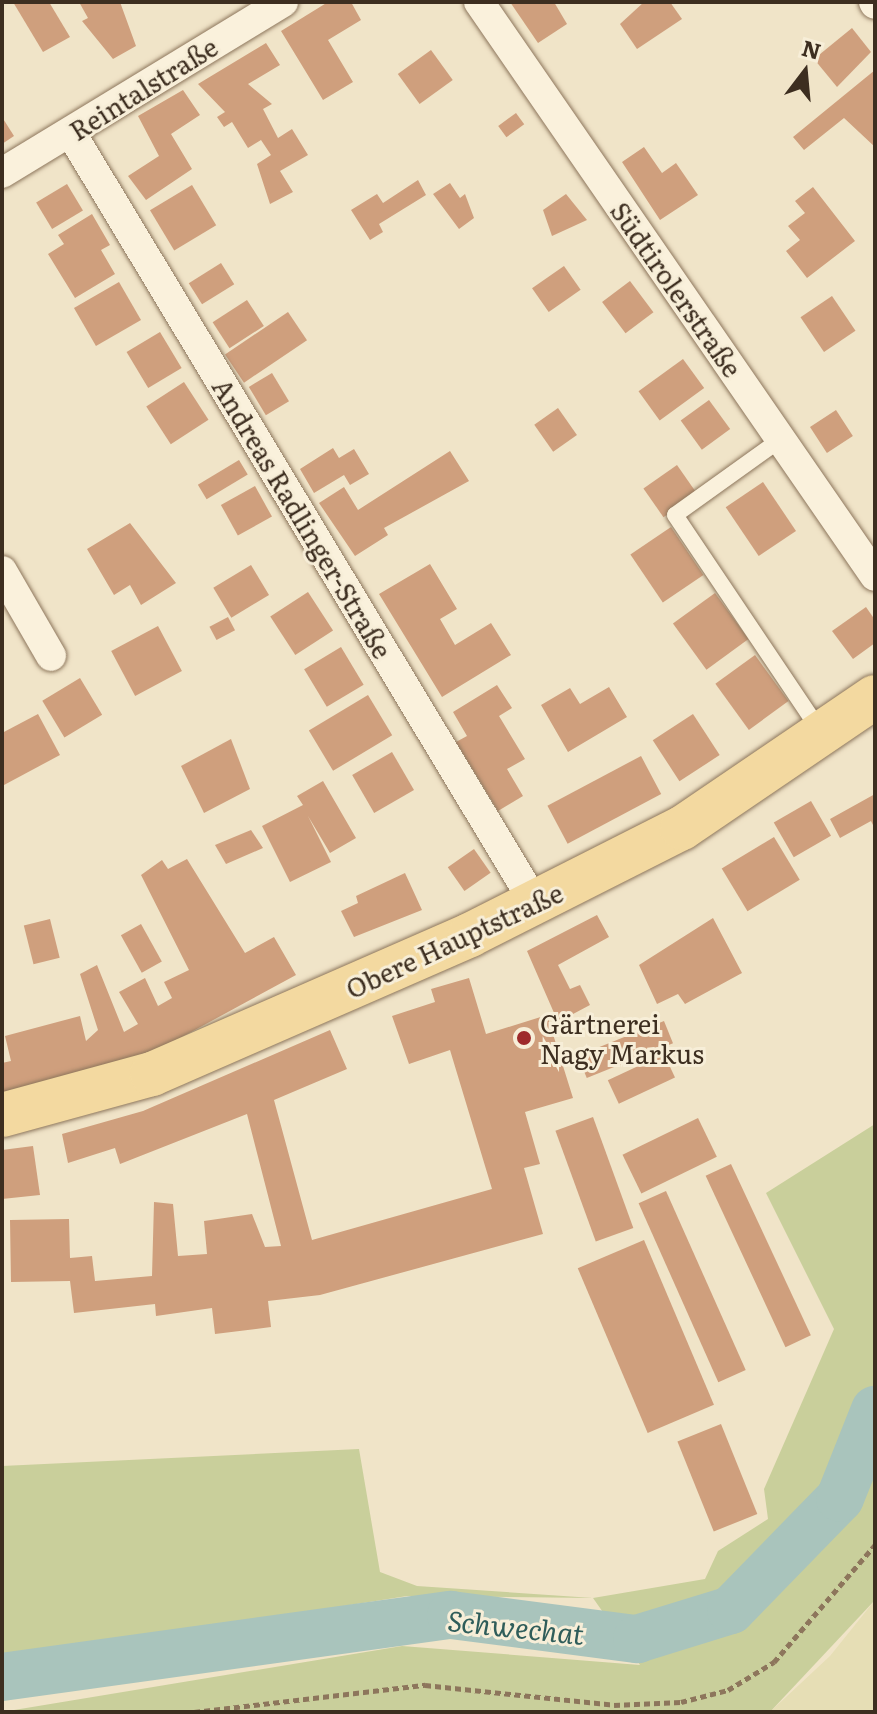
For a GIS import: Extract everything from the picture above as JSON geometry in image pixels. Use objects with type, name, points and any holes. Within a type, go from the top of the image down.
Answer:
[{"type":"main road","name":"Obere Hauptstraße","points":[[2,1115],[152,1074],[535,903],[682,828],[875,697]]},
{"type":"street","name":"Reintalstraße","points":[[2,173],[283,2]]},
{"type":"street","name":"Südtirolerstraße","points":[[479,2],[875,576]]},
{"type":"street","name":"Andreas Radlinger-Straße","points":[[71,133],[535,903]]},
{"type":"street","points":[[2,571],[51,656]]},
{"type":"lane","points":[[781,439],[675,515],[822,733]]},
{"type":"path","points":[[194,1712],[425,1685],[614,1705],[681,1702],[728,1690],[774,1662],[875,1545]]},
{"type":"shaded area","points":[[875,1600],[875,1712],[770,1712],[830,1656]]},
{"type":"green space","points":[[875,1124],[875,1600],[770,1712],[2,1712],[402,1646],[640,1665],[593,1598],[705,1579],[718,1551],[768,1519],[764,1489],[834,1329],[766,1193]]},
{"type":"green space","points":[[359,1449],[380,1572],[417,1586],[593,1598],[407,1596],[2,1660],[2,1466]]},
{"type":"building","points":[[13,2],[49,2],[70,37],[43,52]]},
{"type":"building","points":[[79,2],[120,2],[136,46],[113,59],[82,21],[88,18]]},
{"type":"building","points":[[328,2],[351,2],[361,20],[328,40],[353,82],[323,100],[281,31]]},
{"type":"building","points":[[510,2],[554,2],[567,24],[538,43]]},
{"type":"building","points":[[644,2],[670,2],[682,19],[637,49],[620,24]]},
{"type":"building","points":[[852,28],[871,52],[837,87],[814,59]]},
{"type":"building","points":[[266,43],[280,65],[248,84],[272,104],[263,109],[278,138],[292,129],[308,155],[280,171],[293,192],[270,204],[257,164],[271,155],[261,140],[248,148],[232,122],[224,127],[217,117],[225,112],[198,84]]},
{"type":"building","points":[[431,50],[453,80],[420,104],[398,74]]},
{"type":"building","points":[[875,70],[875,147],[844,118],[804,150],[793,137]]},
{"type":"building","points":[[183,90],[200,115],[171,134],[192,169],[146,200],[128,176],[159,156],[138,116]]},
{"type":"building","points":[[516,113],[524,124],[506,137],[498,126]]},
{"type":"building","points":[[2,117],[14,136],[2,144]]},
{"type":"building","points":[[644,147],[662,173],[676,163],[698,195],[660,220],[622,162]]},
{"type":"building","points":[[418,180],[426,195],[379,224],[383,232],[370,240],[351,210],[377,194],[383,203]]},
{"type":"building","points":[[450,183],[460,198],[465,194],[474,218],[459,229],[433,194]]},
{"type":"building","points":[[67,184],[83,211],[52,229],[36,203]]},
{"type":"building","points":[[192,185],[216,225],[174,251],[150,210]]},
{"type":"building","points":[[813,187],[855,241],[807,278],[786,251],[800,240],[788,226],[805,213],[795,201]]},
{"type":"building","points":[[566,194],[587,220],[552,236],[543,210]]},
{"type":"building","points":[[92,214],[110,245],[101,250],[115,274],[75,298],[48,254],[64,244],[58,235]]},
{"type":"building","points":[[221,263],[234,284],[202,304],[189,283]]},
{"type":"building","points":[[564,266],[581,290],[549,312],[532,288]]},
{"type":"building","points":[[630,281],[653,312],[626,333],[602,302]]},
{"type":"building","points":[[119,282],[141,320],[96,346],[74,308]]},
{"type":"building","points":[[832,296],[855,331],[824,352],[800,317]]},
{"type":"building","points":[[247,300],[264,326],[229,348],[213,322]]},
{"type":"building","points":[[288,312],[307,340],[244,383],[225,354]]},
{"type":"building","points":[[160,332],[182,368],[148,388],[127,352]]},
{"type":"building","points":[[683,359],[704,388],[660,420],[639,391]]},
{"type":"building","points":[[272,373],[289,401],[266,415],[249,387]]},
{"type":"building","points":[[184,382],[209,420],[171,444],[146,407]]},
{"type":"building","points":[[709,400],[730,429],[702,450],[681,421]]},
{"type":"building","points":[[558,408],[577,435],[553,452],[534,425]]},
{"type":"building","points":[[836,410],[853,436],[827,453],[810,427]]},
{"type":"building","points":[[333,448],[339,458],[354,449],[369,474],[350,485],[344,475],[314,493],[300,469]]},
{"type":"building","points":[[450,451],[469,481],[384,528],[388,535],[355,556],[319,503],[344,487],[358,510]]},
{"type":"building","points":[[239,460],[248,475],[207,499],[198,485]]},
{"type":"building","points":[[677,465],[697,494],[663,517],[643,489]]},
{"type":"building","points":[[763,482],[796,531],[759,556],[726,507]]},
{"type":"building","points":[[255,486],[272,517],[238,536],[221,505]]},
{"type":"building","points":[[130,523],[176,583],[141,605],[130,585],[114,595],[87,549]]},
{"type":"building","points":[[671,527],[703,575],[663,602],[630,554]]},
{"type":"building","points":[[430,564],[457,609],[440,619],[455,645],[491,623],[511,655],[442,697],[379,594]]},
{"type":"building","points":[[251,565],[269,595],[231,618],[213,588]]},
{"type":"building","points":[[308,592],[333,631],[295,655],[270,617]]},
{"type":"building","points":[[715,593],[749,639],[706,670],[673,624]]},
{"type":"building","points":[[866,607],[875,620],[875,643],[853,659],[832,631]]},
{"type":"building","points":[[228,617],[235,630],[217,640],[209,627]]},
{"type":"building","points":[[158,626],[182,671],[135,696],[111,651]]},
{"type":"building","points":[[341,647],[364,685],[327,707],[304,669]]},
{"type":"building","points":[[755,655],[789,701],[749,730],[715,684]]},
{"type":"building","points":[[80,678],[102,715],[64,738],[42,701]]},
{"type":"building","points":[[497,685],[512,708],[499,716],[525,759],[507,769],[523,796],[498,811],[456,742],[467,736],[453,712]]},
{"type":"building","points":[[609,687],[627,717],[568,752],[541,705],[570,688],[580,704]]},
{"type":"building","points":[[368,695],[392,735],[333,771],[309,731]]},
{"type":"building","points":[[38,714],[60,755],[4,785],[2,733]]},
{"type":"building","points":[[693,714],[720,755],[679,781],[653,740]]},
{"type":"building","points":[[231,739],[250,789],[204,813],[181,766]]},
{"type":"building","points":[[392,752],[414,790],[374,813],[352,775]]},
{"type":"building","points":[[641,756],[661,794],[568,844],[547,806]]},
{"type":"building","points":[[323,781],[356,838],[330,853],[308,816],[331,862],[290,882],[262,826],[303,805],[297,796]]},
{"type":"building","points":[[875,794],[875,829],[871,821],[840,838],[830,819]]},
{"type":"building","points":[[811,801],[831,836],[794,857],[774,822]]},
{"type":"building","points":[[251,830],[263,848],[226,864],[215,845]]},
{"type":"building","points":[[774,837],[800,880],[747,911],[722,868]]},
{"type":"building","points":[[474,849],[491,873],[464,891],[448,867]]},
{"type":"building","points":[[187,859],[245,953],[274,937],[296,975],[136,1062],[2,1095],[2,1063],[11,1061],[5,1036],[80,1016],[86,1041],[98,1030],[80,974],[97,965],[124,1032],[138,1024],[119,992],[145,978],[158,1006],[172,998],[164,982],[189,970],[141,875],[162,860],[168,869]]},
{"type":"building","points":[[405,873],[422,910],[354,937],[341,911],[358,903],[356,896]]},
{"type":"building","points":[[597,915],[609,937],[558,965],[570,989],[580,985],[590,1005],[558,1022],[527,951]]},
{"type":"building","points":[[713,918],[742,973],[685,1004],[678,994],[657,1004],[639,965]]},
{"type":"building","points":[[50,919],[60,958],[33,964],[24,926]]},
{"type":"building","points":[[141,924],[162,962],[142,973],[121,935]]},
{"type":"building","points":[[469,978],[486,1034],[547,1015],[573,1098],[525,1112],[540,1164],[524,1168],[543,1234],[320,1295],[268,1301],[271,1327],[215,1334],[212,1308],[156,1316],[155,1304],[74,1313],[70,1281],[11,1282],[10,1220],[69,1219],[70,1258],[92,1256],[95,1281],[152,1276],[154,1202],[173,1204],[178,1256],[207,1254],[204,1221],[252,1214],[265,1247],[281,1246],[247,1114],[120,1164],[115,1148],[68,1163],[62,1134],[143,1111],[330,1030],[347,1069],[274,1100],[312,1240],[492,1189],[450,1050],[409,1064],[392,1016],[435,1002],[431,989]]},
{"type":"building","points":[[664,1021],[673,1043],[587,1078],[578,1056]]},
{"type":"building","points":[[664,1054],[675,1078],[619,1104],[608,1080]]},
{"type":"building","points":[[593,1117],[633,1228],[596,1242],[555,1131]]},
{"type":"building","points":[[698,1118],[717,1157],[641,1193],[623,1155]]},
{"type":"building","points":[[33,1146],[40,1195],[2,1199],[2,1150]]},
{"type":"building","points":[[731,1164],[811,1335],[785,1347],[706,1176]]},
{"type":"building","points":[[666,1191],[746,1370],[718,1382],[639,1203]]},
{"type":"building","points":[[644,1240],[714,1405],[648,1433],[578,1268]]},
{"type":"building","points":[[721,1424],[757,1514],[714,1532],[677,1442]]},
{"type":"waterway","name":"Schwechat","points":[[2,1677],[451,1615],[637,1639],[731,1610],[840,1498],[875,1410]]},
{"type":"place","name":"Gärtnerei Nagy Markus","points":[[524,1038]]}]
